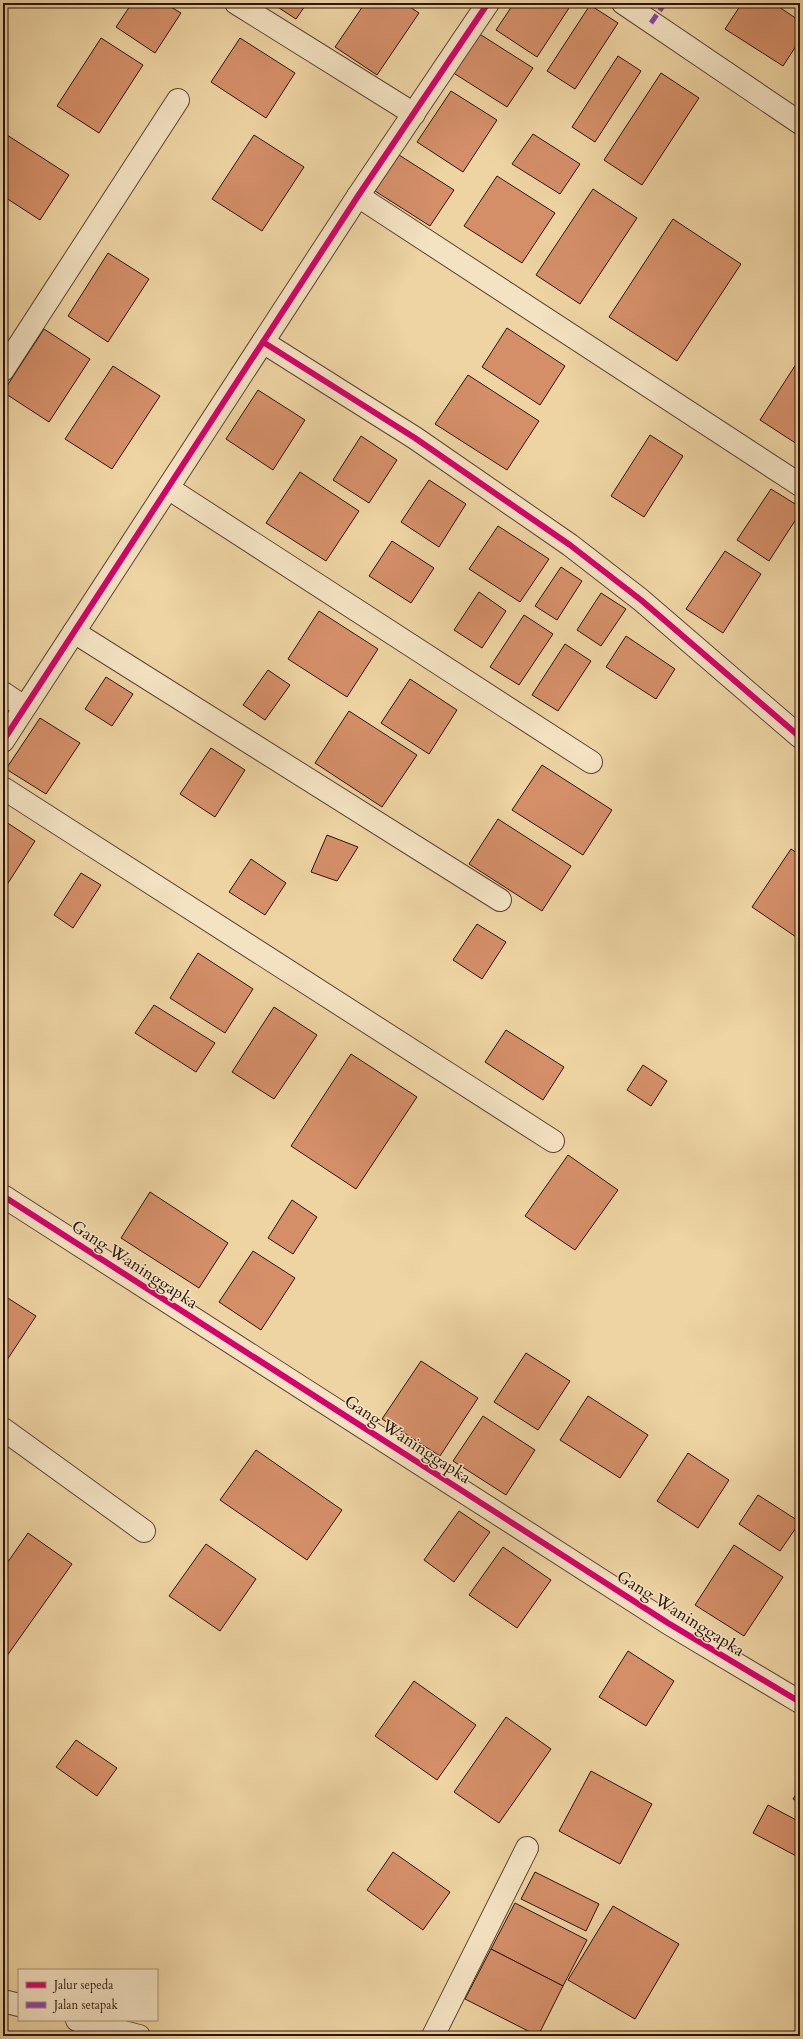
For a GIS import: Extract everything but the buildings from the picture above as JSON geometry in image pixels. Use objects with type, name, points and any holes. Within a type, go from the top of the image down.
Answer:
[{"type":"street","points":[[236,3],[414,114]]},
{"type":"street","points":[[3,741],[358,196],[488,3]]},
{"type":"street","points":[[623,3],[800,123]]},
{"type":"street","points":[[3,370],[178,100]]},
{"type":"street","points":[[358,196],[800,485]]},
{"type":"street","points":[[263,342],[415,438],[570,545],[641,600],[800,737]]},
{"type":"street","points":[[168,488],[591,762]]},
{"type":"street","points":[[74,632],[500,900]]},
{"type":"street","points":[[3,693],[24,707]]},
{"type":"street","points":[[3,788],[553,1140]]},
{"type":"street","name":"Gang Waninggapka","points":[[3,1196],[668,1623],[800,1702]]},
{"type":"street","points":[[3,1429],[144,1532]]},
{"type":"street","points":[[433,2036],[526,1848]]},
{"type":"street","points":[[3,2001],[18,2005]]},
{"type":"street","points":[[81,2021],[138,2036]]},
{"type":"marked path","points":[[651,23],[665,3]]},
{"type":"cycle path","points":[[3,741],[358,196],[488,3]]},
{"type":"cycle path","points":[[263,342],[415,438],[570,545],[641,600],[800,737]]},
{"type":"cycle path","points":[[3,1196],[668,1623],[800,1702]]}]
